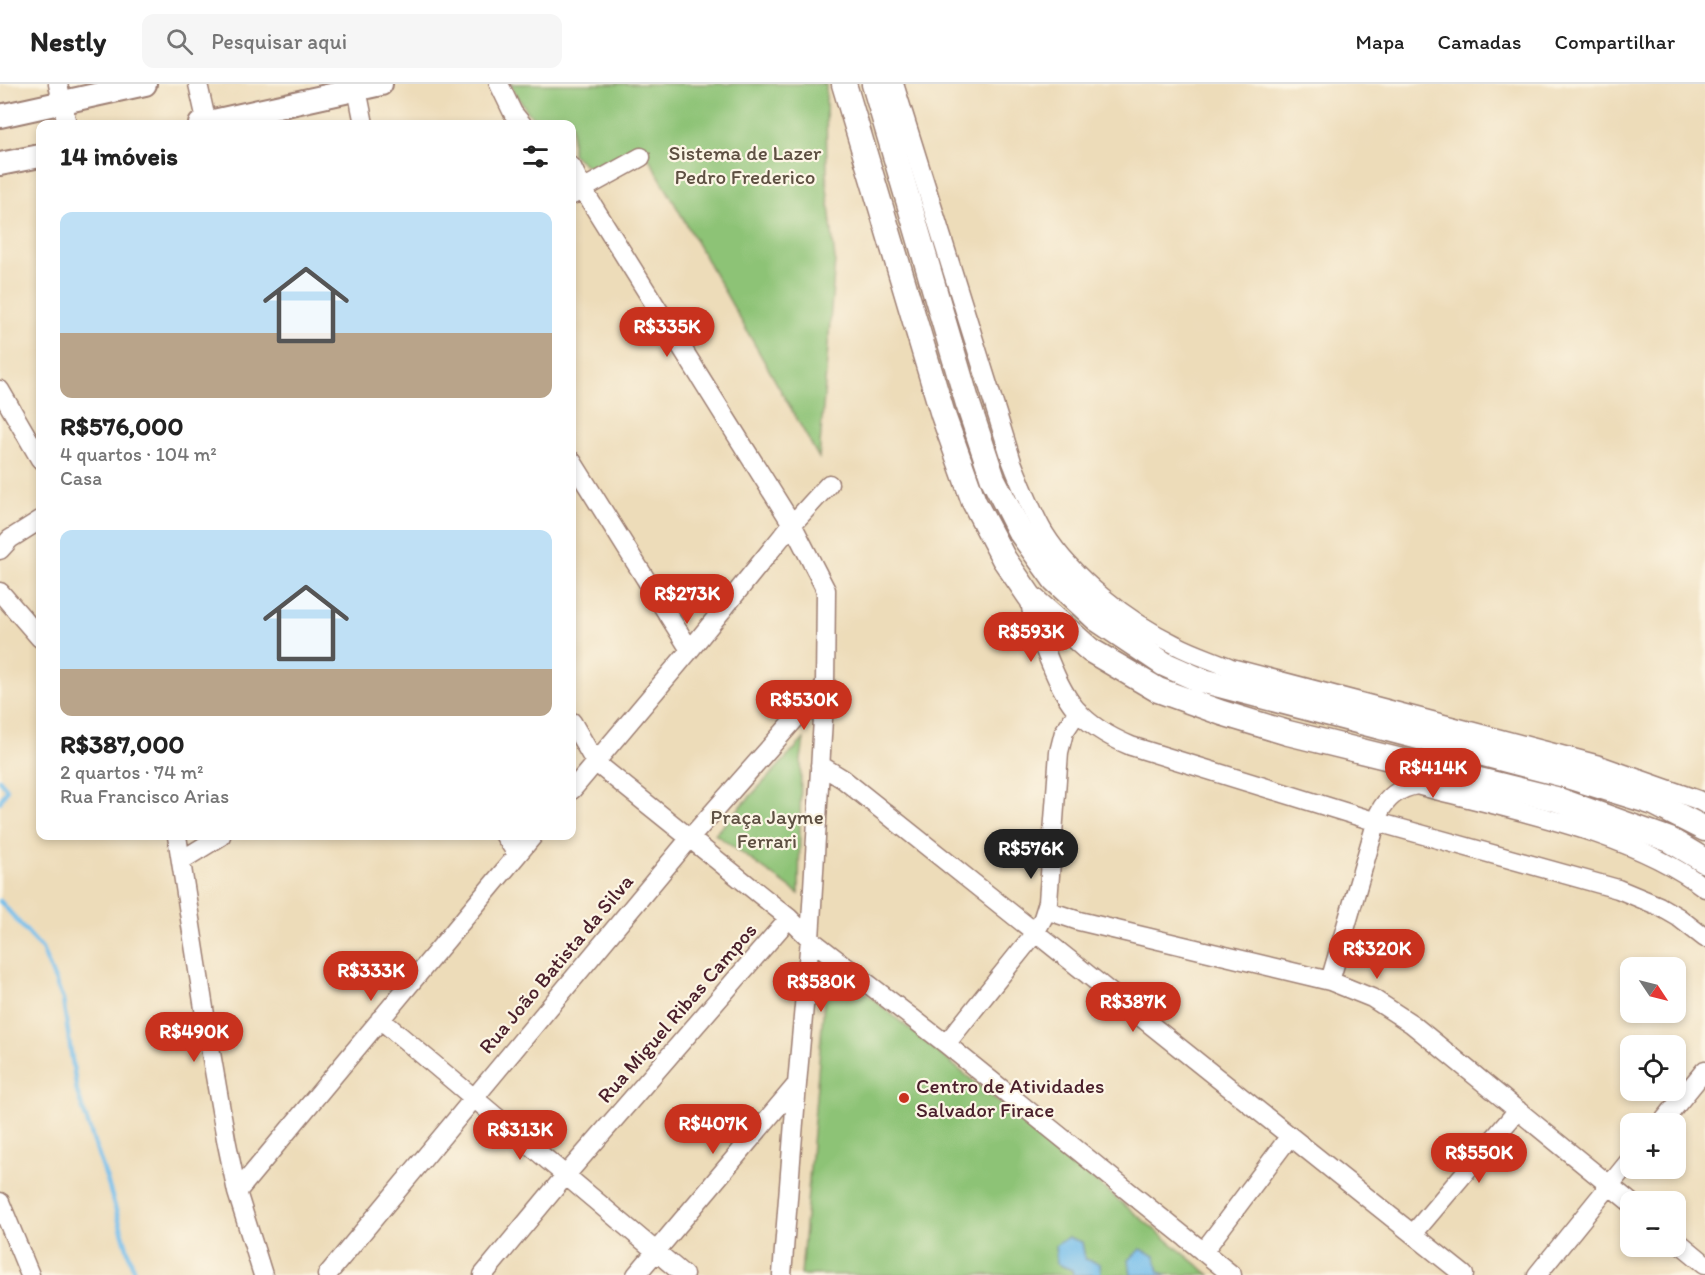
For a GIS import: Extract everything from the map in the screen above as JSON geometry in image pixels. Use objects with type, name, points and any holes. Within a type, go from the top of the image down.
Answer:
[{"type":"main road","points":[[844,84],[943,415],[974,502],[1004,559],[1030,597],[1090,650],[1158,690],[1288,733],[1556,799],[1670,840],[1705,861]]},
{"type":"main road","points":[[874,84],[968,404],[993,479],[1019,530],[1049,572],[1096,619],[1164,664],[1200,680],[1564,775],[1654,803],[1705,829]]},
{"type":"street","points":[[0,116],[145,84]]},
{"type":"street","points":[[198,84],[204,120]]},
{"type":"street","points":[[221,120],[356,87],[381,84]]},
{"type":"street","points":[[499,84],[519,120]]},
{"type":"street","points":[[894,84],[1016,473],[1029,505],[1045,534],[1061,555],[1093,588],[1136,622],[1175,645],[1231,668],[1599,765],[1705,804]]},
{"type":"street","points":[[356,87],[363,120]]},
{"type":"street","points":[[0,164],[36,157]]},
{"type":"street","points":[[641,158],[577,192],[792,524],[826,590],[825,686],[810,939],[796,1084],[782,1275]]},
{"type":"street","points":[[0,390],[36,452]]},
{"type":"street","points":[[576,467],[690,650]]},
{"type":"street","points":[[576,785],[792,524],[830,484]]},
{"type":"street","points":[[0,550],[10,539],[36,523]]},
{"type":"street","points":[[0,592],[36,633]]},
{"type":"street","points":[[1030,597],[1031,615],[1060,687],[1078,711],[1101,732],[1131,746],[1377,822],[1618,889],[1659,906],[1678,917],[1705,938]]},
{"type":"street","name":"Rua João Batista da Silva","points":[[327,1275],[691,837],[825,686]]},
{"type":"street","points":[[946,1044],[1035,933],[1046,910],[1059,752],[1064,732],[1078,711]]},
{"type":"street","points":[[576,729],[595,762],[691,837],[789,918],[810,939],[946,1044],[1232,1275]]},
{"type":"street","points":[[820,765],[843,779],[1464,1275]]},
{"type":"street","points":[[1417,766],[1429,776],[1471,800]]},
{"type":"street","points":[[1330,981],[1379,813],[1388,798],[1409,786],[1417,785],[1574,827],[1658,859],[1705,888]]},
{"type":"street","points":[[1574,827],[1601,826],[1619,821]]},
{"type":"street","points":[[178,840],[211,1053],[237,1192],[263,1275]]},
{"type":"street","points":[[182,860],[214,840]]},
{"type":"street","points":[[508,840],[517,854]]},
{"type":"street","points":[[237,1192],[529,840]]},
{"type":"street","points":[[1046,910],[1079,921],[1330,981],[1372,998],[1400,1014],[1620,1193]]},
{"type":"street","name":"Rua Miguel Ribas Campos","points":[[483,1275],[565,1176],[789,918]]},
{"type":"street","points":[[805,1000],[854,973]]},
{"type":"street","points":[[380,1019],[473,1100],[684,1275]]},
{"type":"street","points":[[1669,1113],[1705,1070]]},
{"type":"street","points":[[636,1275],[796,1084]]},
{"type":"street","points":[[1413,1234],[1518,1110]]},
{"type":"street","points":[[1203,1252],[1290,1136]]},
{"type":"street","points":[[1537,1275],[1620,1172]]},
{"type":"street","points":[[0,1202],[7,1238],[30,1275]]},
{"type":"street","points":[[1686,1248],[1705,1264]]},
{"type":"green space","name":"Sistema de Lazer Pedro Frederico","points":[[510,84],[826,84],[827,187],[835,260],[819,458],[642,146],[593,171],[576,157],[576,120],[535,120]]},
{"type":"green space","name":"Praça Jayme Ferrari","points":[[804,739],[801,760],[799,894],[715,834]]},
{"type":"green space","name":"Centro de Atividades Salvador Firace","points":[[843,986],[862,990],[1210,1275],[801,1275],[824,1001],[831,990]]},
{"type":"water","points":[[1068,1237],[1082,1242],[1085,1259],[1100,1264],[1101,1275],[1073,1275],[1072,1270],[1057,1264],[1055,1246]]},
{"type":"water","points":[[1141,1249],[1155,1256],[1159,1272],[1167,1275],[1131,1275],[1129,1260]]},
{"type":"waterway","points":[[0,780],[7,789],[0,802]]},
{"type":"waterway","points":[[0,901],[42,949],[63,1000],[77,1092],[107,1180],[135,1275]]},
{"type":"place","name":"Centro de Atividades Salvador Firace","points":[[904,1098]]}]
